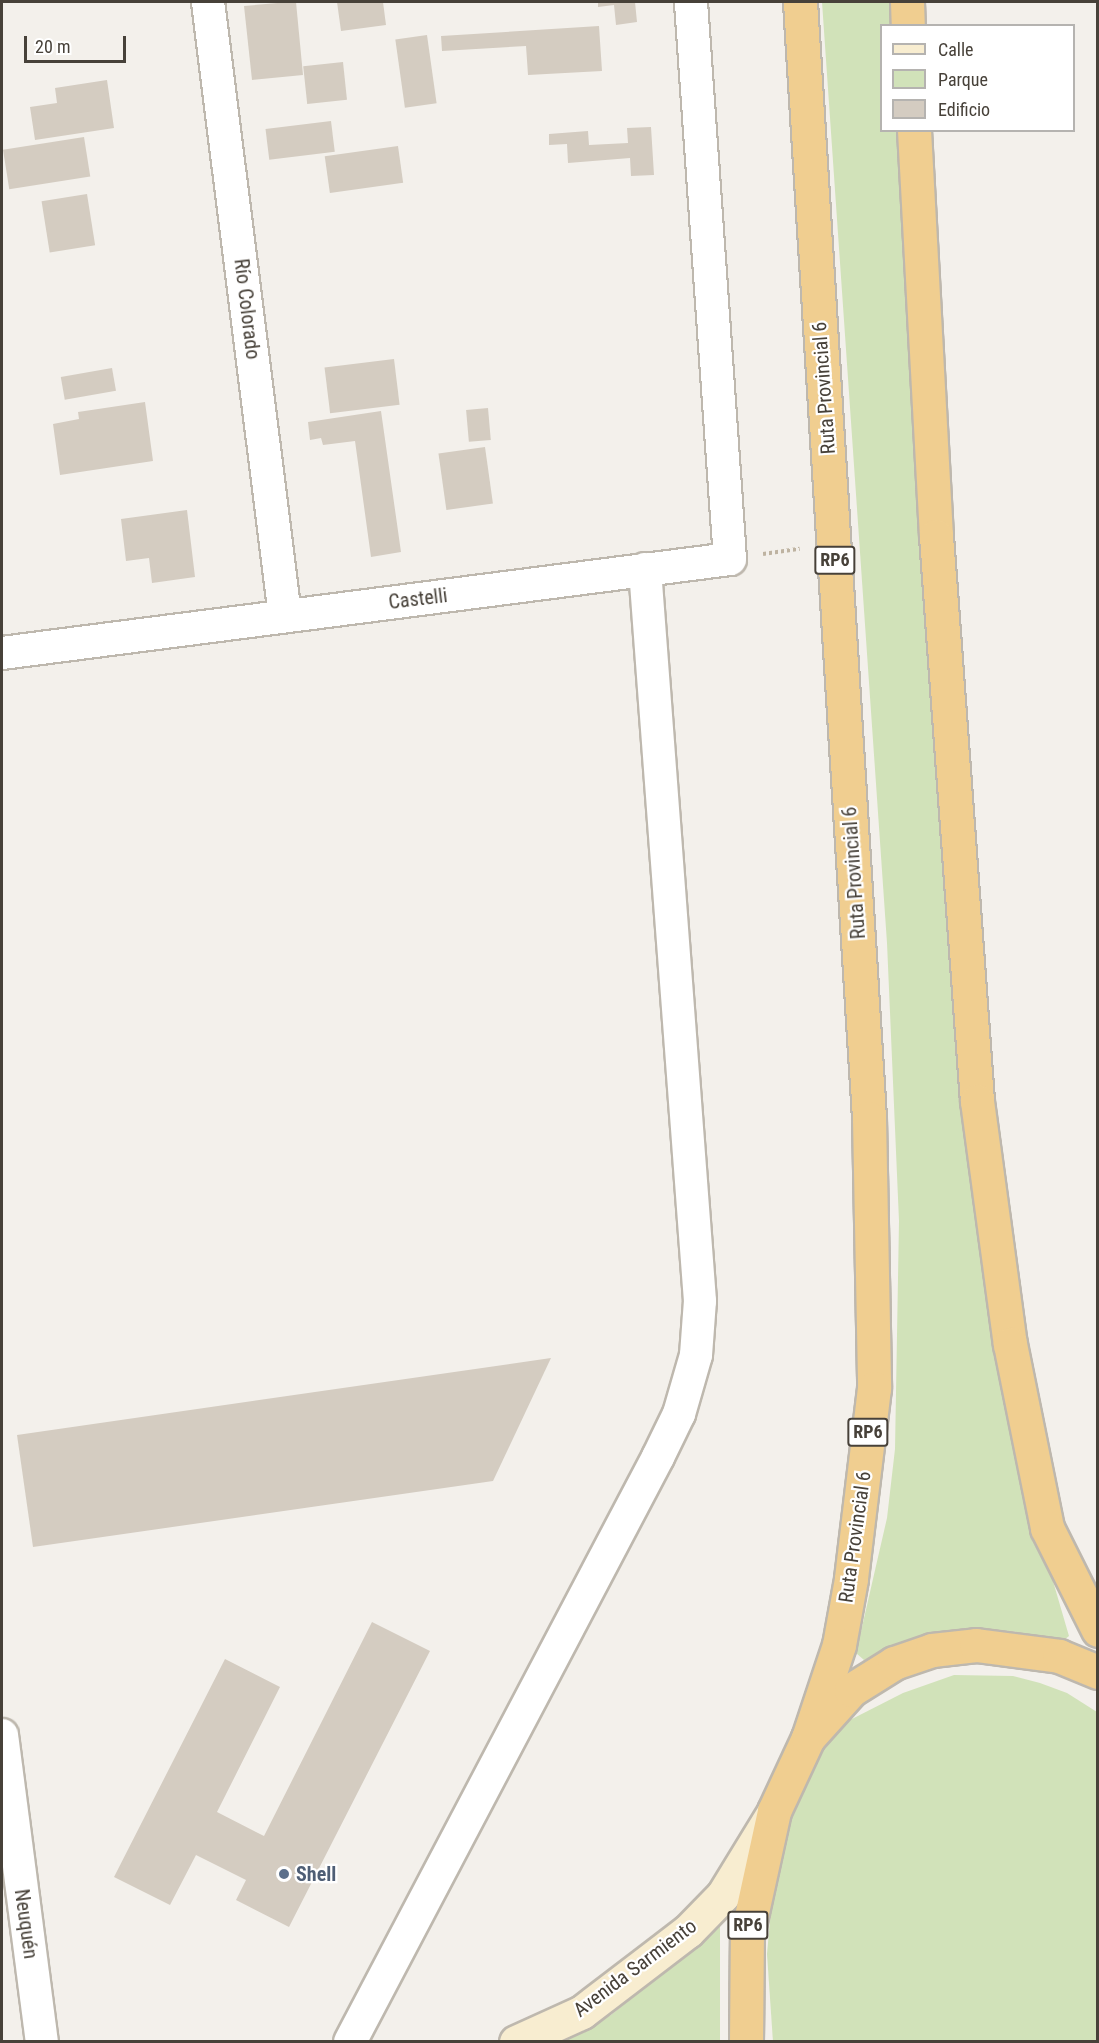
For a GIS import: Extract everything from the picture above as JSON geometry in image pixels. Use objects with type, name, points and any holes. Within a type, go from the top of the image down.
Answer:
[{"type":"highway","name":"Ruta Provincial 6","points":[[800,2],[869,1119],[874,1388],[843,1623],[808,1738]]},
{"type":"highway","points":[[907,2],[908,24]]},
{"type":"highway","points":[[914,132],[937,548],[977,1101],[1010,1344],[1047,1527],[1098,1630]]},
{"type":"highway","name":"RP6","points":[[746,2042],[747,1935],[774,1811],[808,1738],[851,1690],[894,1663],[932,1650],[976,1645],[1018,1648],[1059,1656],[1098,1672]]},
{"type":"main road","name":"Avenida Sarmiento","points":[[516,2042],[582,2012],[688,1931],[723,1895],[774,1811]]},
{"type":"street","name":"Río Colorado","points":[[208,2],[285,616]]},
{"type":"street","points":[[691,2],[730,559]]},
{"type":"street","name":"Castelli","points":[[2,653],[730,559]]},
{"type":"street","points":[[350,2042],[658,1457],[679,1414],[696,1355],[700,1301],[645,569]]},
{"type":"street","name":"Neuquén","points":[[2,1735],[42,2042]]},
{"type":"path","points":[[730,559],[834,545]]},
{"type":"green space","points":[[822,2],[895,2],[896,24],[880,24],[880,132],[903,132],[1027,1492],[1069,1636],[1064,1640],[1010,1631],[960,1630],[926,1636],[864,1660],[856,1653],[887,1518],[895,1449],[899,1221],[887,943]]},
{"type":"green space","points":[[954,1675],[1013,1676],[1067,1693],[1097,1712],[1097,2041],[773,2042],[767,1954],[773,1888],[792,1805],[820,1749],[850,1720],[903,1693]]},
{"type":"green space","points":[[720,1925],[720,2041],[552,2042],[611,2015]]},
{"type":"building","points":[[296,2],[303,75],[252,80],[244,6]]},
{"type":"building","points":[[337,2],[383,2],[386,25],[341,31]]},
{"type":"building","points":[[598,2],[635,2],[637,22],[616,25],[614,5],[598,7]]},
{"type":"building","points":[[599,26],[602,71],[528,75],[526,46],[442,51],[441,36]]},
{"type":"building","points":[[427,35],[437,103],[405,108],[395,39]]},
{"type":"building","points":[[343,62],[347,100],[307,104],[303,66]]},
{"type":"building","points":[[107,80],[114,128],[35,140],[30,107],[57,103],[55,88]]},
{"type":"building","points":[[331,121],[335,152],[269,160],[265,129]]},
{"type":"building","points":[[651,127],[654,175],[631,176],[630,158],[568,163],[567,144],[549,145],[549,134],[588,131],[589,145],[628,143],[627,128]]},
{"type":"building","points":[[84,137],[90,177],[9,189],[3,150]]},
{"type":"building","points":[[398,146],[403,183],[330,193],[325,156]]},
{"type":"building","points":[[87,194],[95,245],[50,253],[42,201]]},
{"type":"building","points":[[394,359],[400,405],[330,413],[325,368]]},
{"type":"building","points":[[112,368],[116,391],[65,400],[61,377]]},
{"type":"building","points":[[145,402],[153,461],[60,475],[53,424],[79,419],[78,412]]},
{"type":"building","points":[[488,408],[491,440],[469,442],[466,410]]},
{"type":"building","points":[[381,411],[401,552],[371,557],[355,441],[323,445],[321,438],[310,440],[308,422]]},
{"type":"building","points":[[485,447],[493,503],[446,510],[438,454]]},
{"type":"building","points":[[187,510],[195,577],[152,583],[149,558],[126,561],[121,519]]},
{"type":"building","points":[[551,1358],[493,1481],[33,1547],[17,1435]]},
{"type":"building","points":[[372,1622],[430,1651],[289,1927],[236,1900],[246,1880],[196,1855],[170,1905],[114,1877],[225,1659],[280,1687],[217,1812],[264,1836]]},
{"type":"place","name":"Shell","points":[[284,1874]]}]
